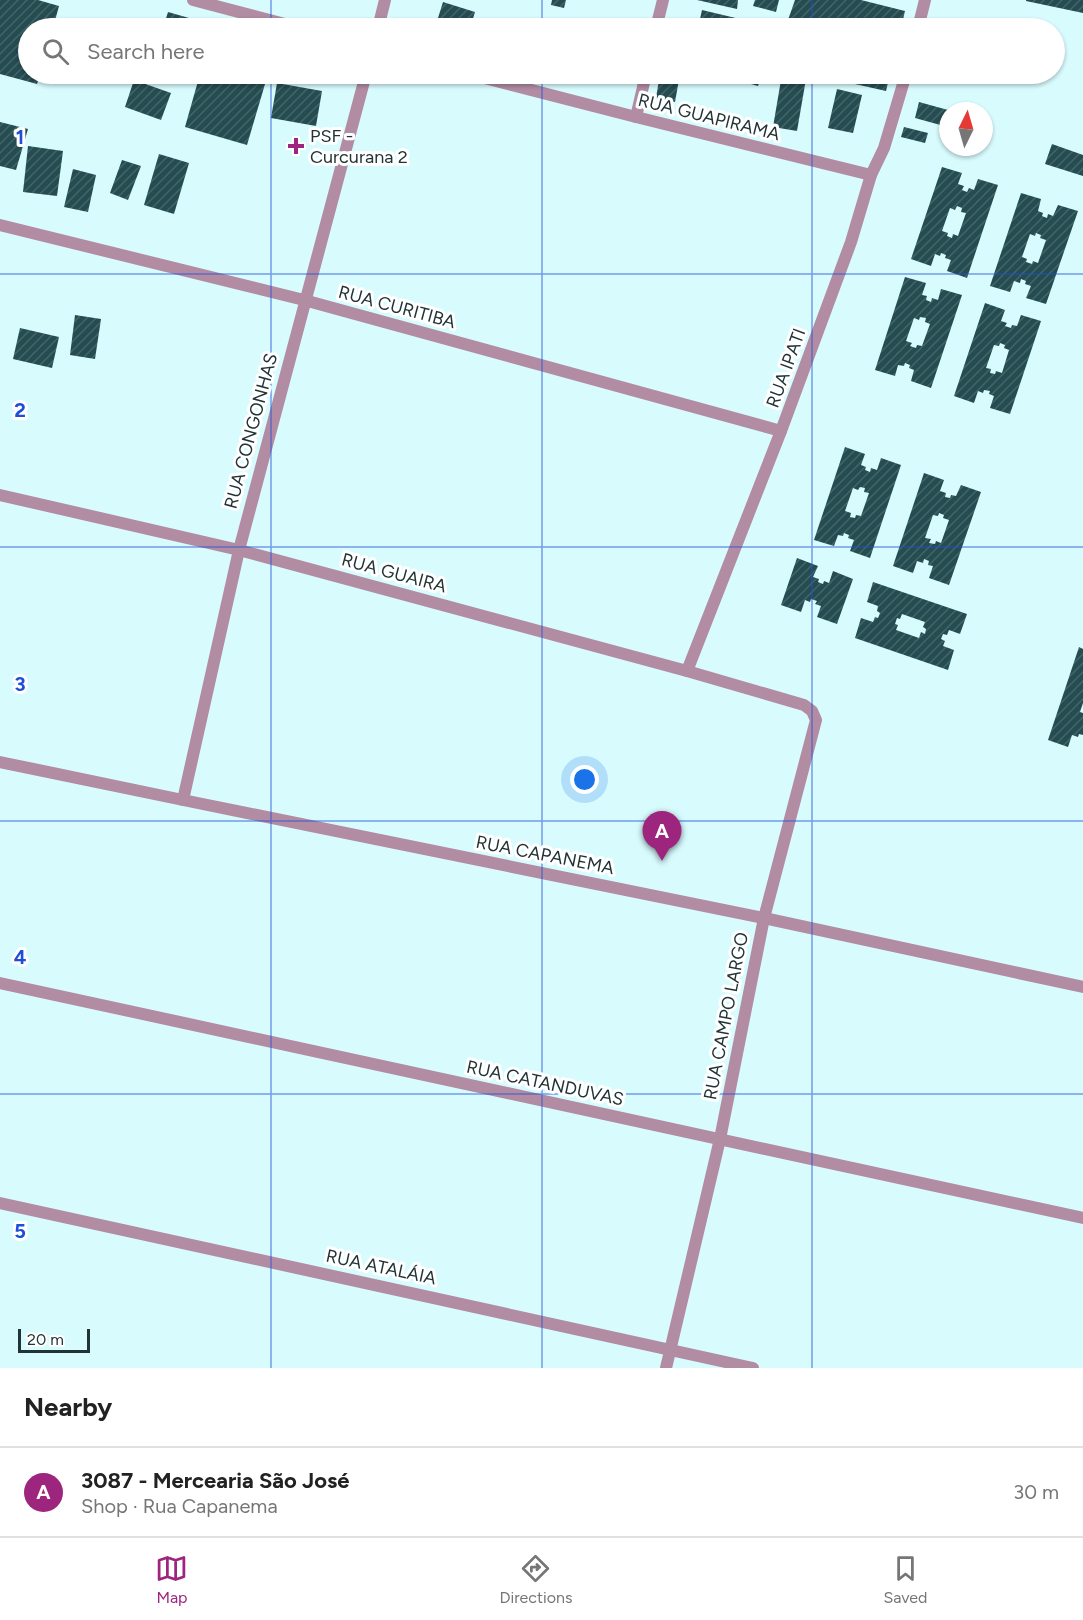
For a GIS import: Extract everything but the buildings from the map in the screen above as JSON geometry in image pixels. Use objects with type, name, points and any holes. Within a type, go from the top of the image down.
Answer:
[{"type":"street","points":[[192,0],[261,18]]},
{"type":"street","points":[[380,18],[385,0]]},
{"type":"street","points":[[658,18],[663,0]]},
{"type":"street","points":[[920,18],[925,0]]},
{"type":"street","name":"RUA CONGONHAS","points":[[183,800],[238,550],[363,84]]},
{"type":"street","name":"RUA GUAPIRAMA","points":[[508,84],[871,175]]},
{"type":"street","points":[[636,117],[644,84]]},
{"type":"street","name":"RUA IPATI","points":[[687,671],[782,431],[851,242],[871,175],[884,148],[903,84]]},
{"type":"street","name":"RUA CURITIBA","points":[[0,225],[304,300],[782,431]]},
{"type":"street","name":"RUA GUAIRA","points":[[0,495],[238,550],[776,696]]},
{"type":"street","name":"RUA CAMPO LARGO","points":[[666,1368],[720,1139],[764,918],[816,720],[812,711],[804,705],[776,696]]},
{"type":"street","name":"RUA CAPANEMA","points":[[0,762],[764,918],[1083,987]]},
{"type":"street","name":"RUA CATANDUVAS","points":[[0,983],[1083,1218]]},
{"type":"street","name":"RUA ATALÁIA","points":[[0,1203],[753,1368]]},
{"type":"place","name":"PSF - Curcurana 2","points":[[296,146]]},
{"type":"place","name":"3087 - Mercearia São José","points":[[662,861]]}]
